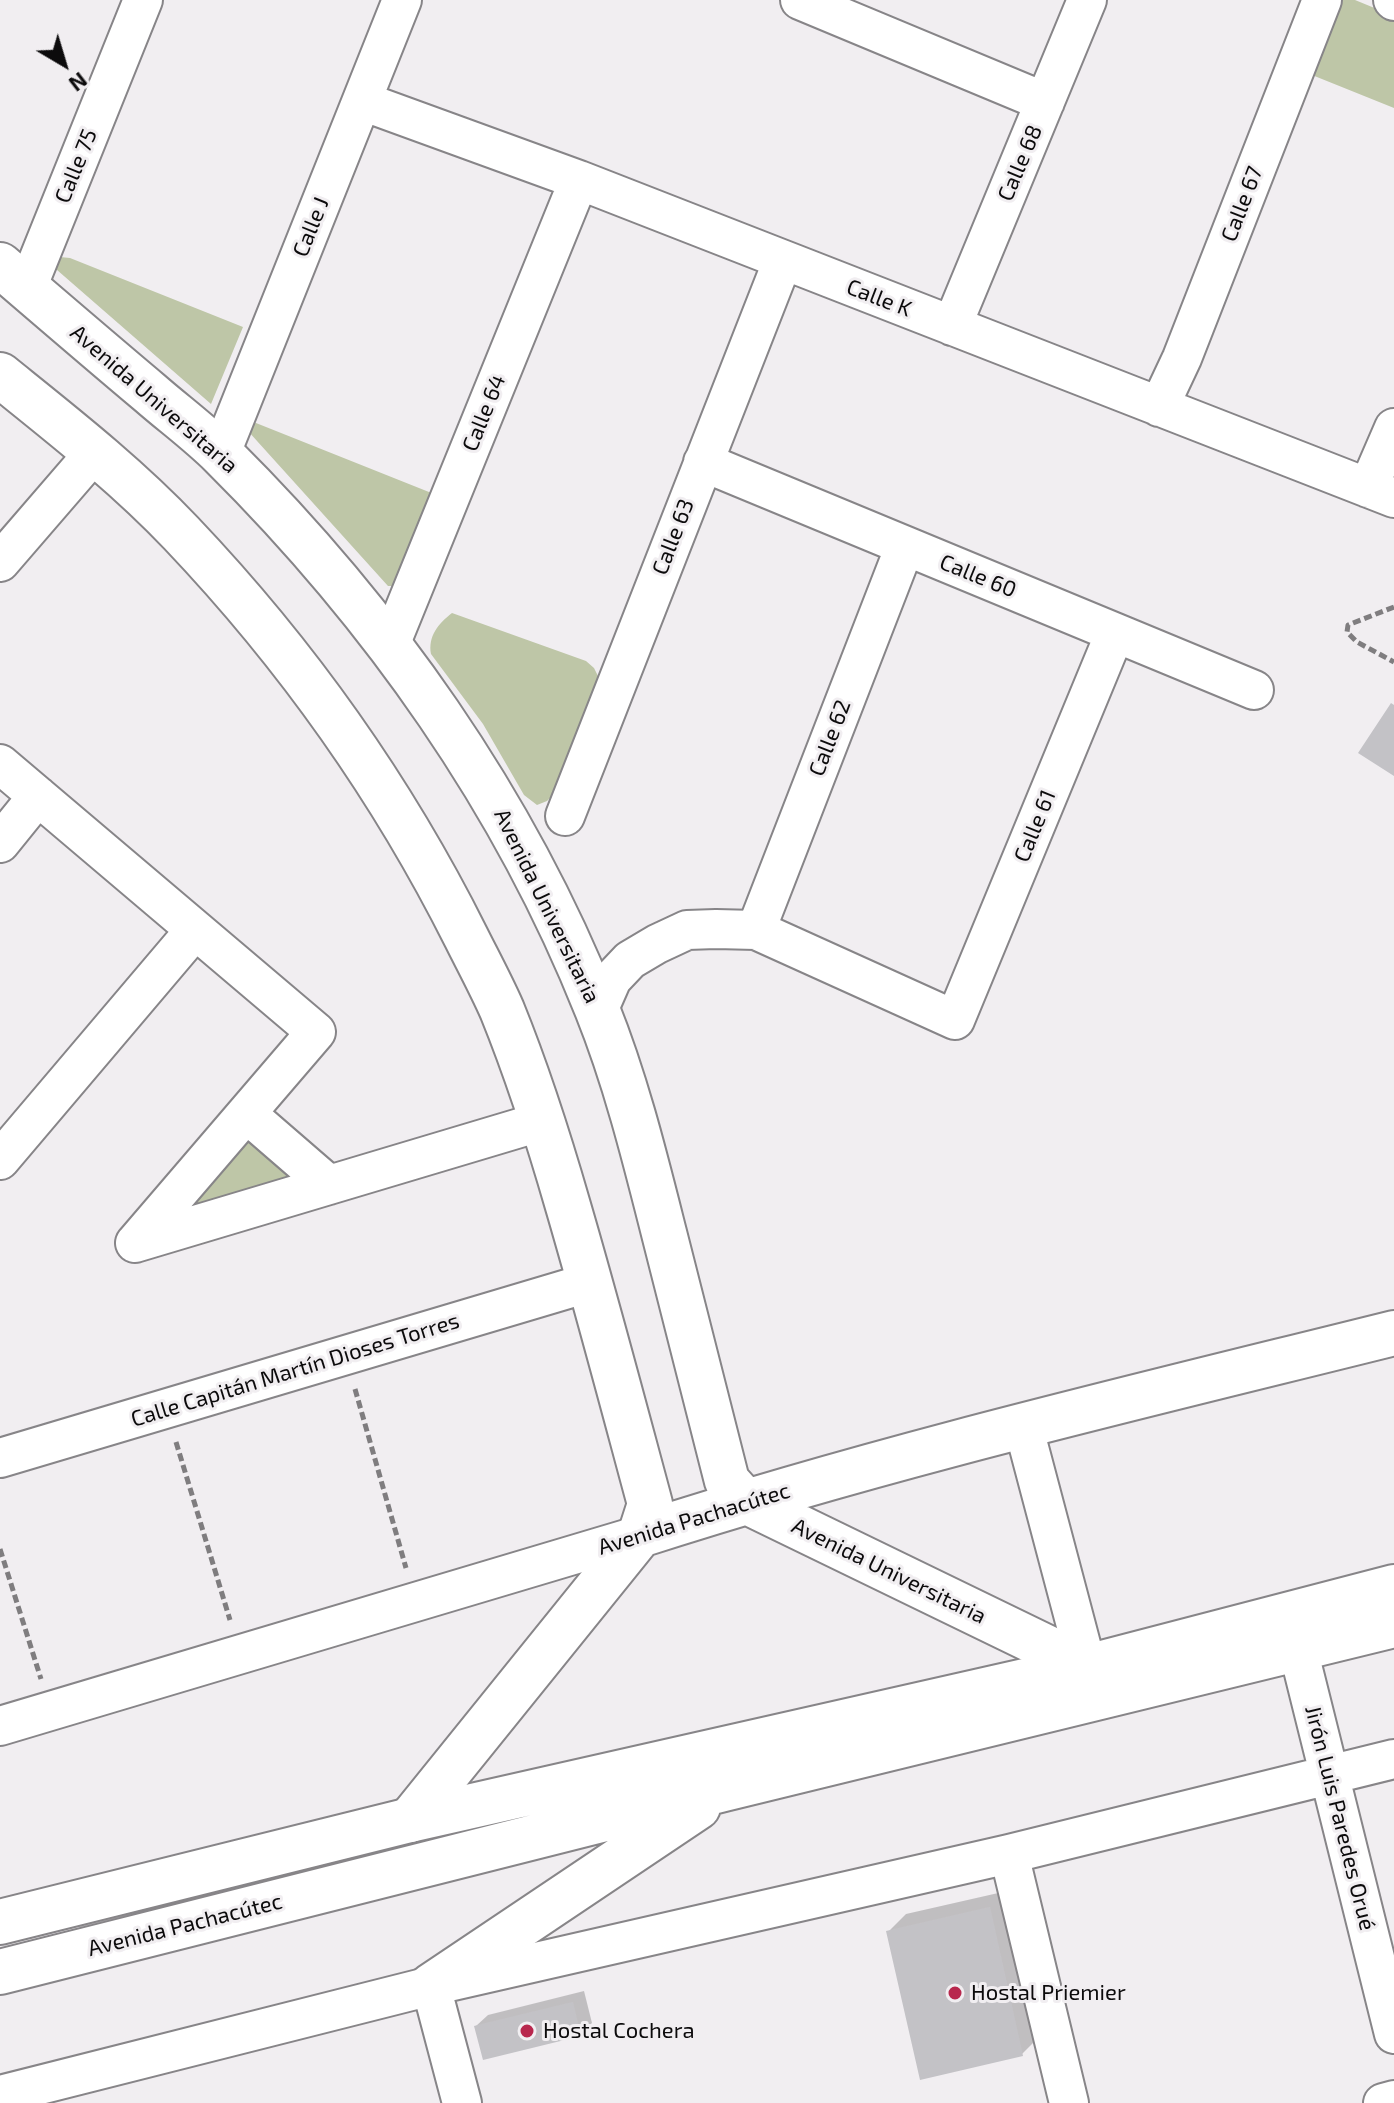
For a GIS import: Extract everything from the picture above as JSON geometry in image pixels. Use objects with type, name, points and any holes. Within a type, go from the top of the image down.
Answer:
[{"type":"street","name":"Calle 75","points":[[14,277],[143,0]]},
{"type":"street","name":"Calle J","points":[[221,453],[402,0]]},
{"type":"street","points":[[800,0],[1045,102]]},
{"type":"street","name":"Calle 68","points":[[952,326],[1087,0]]},
{"type":"street","name":"Calle 67","points":[[1159,407],[1182,358],[1322,0]]},
{"type":"street","name":"Calle K","points":[[362,101],[579,180],[1381,493]]},
{"type":"street","name":"Calle 64","points":[[390,645],[579,180]]},
{"type":"street","name":"Calle 63","points":[[565,816],[783,260]]},
{"type":"street","name":"Avenida Universitaria","points":[[14,277],[221,453],[310,549],[390,645],[442,716],[484,782],[560,922],[598,1011],[637,1128],[727,1481],[745,1501],[1091,1683]]},
{"type":"street","points":[[0,375],[95,452],[180,532],[267,628],[350,740],[398,812],[440,885],[501,1008],[543,1121],[591,1282],[650,1504],[640,1535],[410,1820]]},
{"type":"street","points":[[1381,493],[1394,428]]},
{"type":"street","points":[[0,562],[95,452]]},
{"type":"street","name":"Calle 60","points":[[703,462],[1254,690]]},
{"type":"street","name":"Calle 62","points":[[756,930],[905,546]]},
{"type":"street","name":"Calle 61","points":[[756,930],[955,1020],[1115,633]]},
{"type":"street","points":[[0,764],[316,1032],[135,1243],[543,1121]]},
{"type":"street","points":[[0,843],[38,796]]},
{"type":"street","points":[[0,1160],[195,930]]},
{"type":"street","points":[[598,1011],[612,979],[630,960],[657,944],[687,930],[756,930]]},
{"type":"street","points":[[247,1114],[329,1185]]},
{"type":"street","name":"Calle Capitán Martín Dioses Torres","points":[[3,1452],[166,1409],[591,1282]]},
{"type":"street","name":"Avenida Pachacútec","points":[[0,1726],[745,1501],[1023,1425],[1394,1333]]},
{"type":"street","points":[[1023,1425],[1091,1683]]},
{"type":"street","name":"Avenida Pachacútec","points":[[0,1972],[724,1789],[1091,1683],[1394,1587]]},
{"type":"street","name":"Avenida Pachacútec","points":[[0,1922],[410,1820],[1091,1683],[1298,1649],[1394,1625]]},
{"type":"street","name":"Jirón Luis Paredes Orué","points":[[1298,1649],[1394,2034]]},
{"type":"street","points":[[0,2095],[431,1986],[1009,1854],[1394,1759]]},
{"type":"street","points":[[431,1986],[724,1789]]},
{"type":"street","points":[[1009,1854],[1069,2103]]},
{"type":"street","points":[[431,1986],[462,2103]]},
{"type":"street","points":[[1383,2103],[1394,2100]]},
{"type":"path","points":[[1394,607],[1348,625],[1347,632],[1357,642],[1394,662]]},
{"type":"path","points":[[345,1355],[415,1603]]},
{"type":"path","points":[[166,1409],[241,1655]]},
{"type":"path","points":[[0,1549],[51,1711]]},
{"type":"green space","points":[[1337,0],[1355,0],[1394,16],[1394,108],[1307,73]]},
{"type":"green space","points":[[60,257],[70,258],[243,327],[211,404],[49,263]]},
{"type":"green space","points":[[256,423],[434,494],[392,586],[388,586],[248,431]]},
{"type":"green space","points":[[452,613],[586,661],[594,668],[599,678],[555,793],[547,801],[537,805],[524,795],[483,724],[431,654],[435,631]]},
{"type":"green space","points":[[247,1130],[297,1174],[168,1219]]},
{"type":"building","points":[[1391,703],[1394,705],[1394,776],[1358,753]]},
{"type":"building","name":"Hostal Priemier","points":[[990,1907],[1023,2056],[920,2080],[886,1931]]},
{"type":"building","name":"Hostal Cochera","points":[[573,2002],[581,2036],[483,2060],[474,2026]]},
{"type":"place","name":"Hostal Priemier","points":[[955,1993]]},
{"type":"place","name":"Hostal Cochera","points":[[527,2031]]}]
